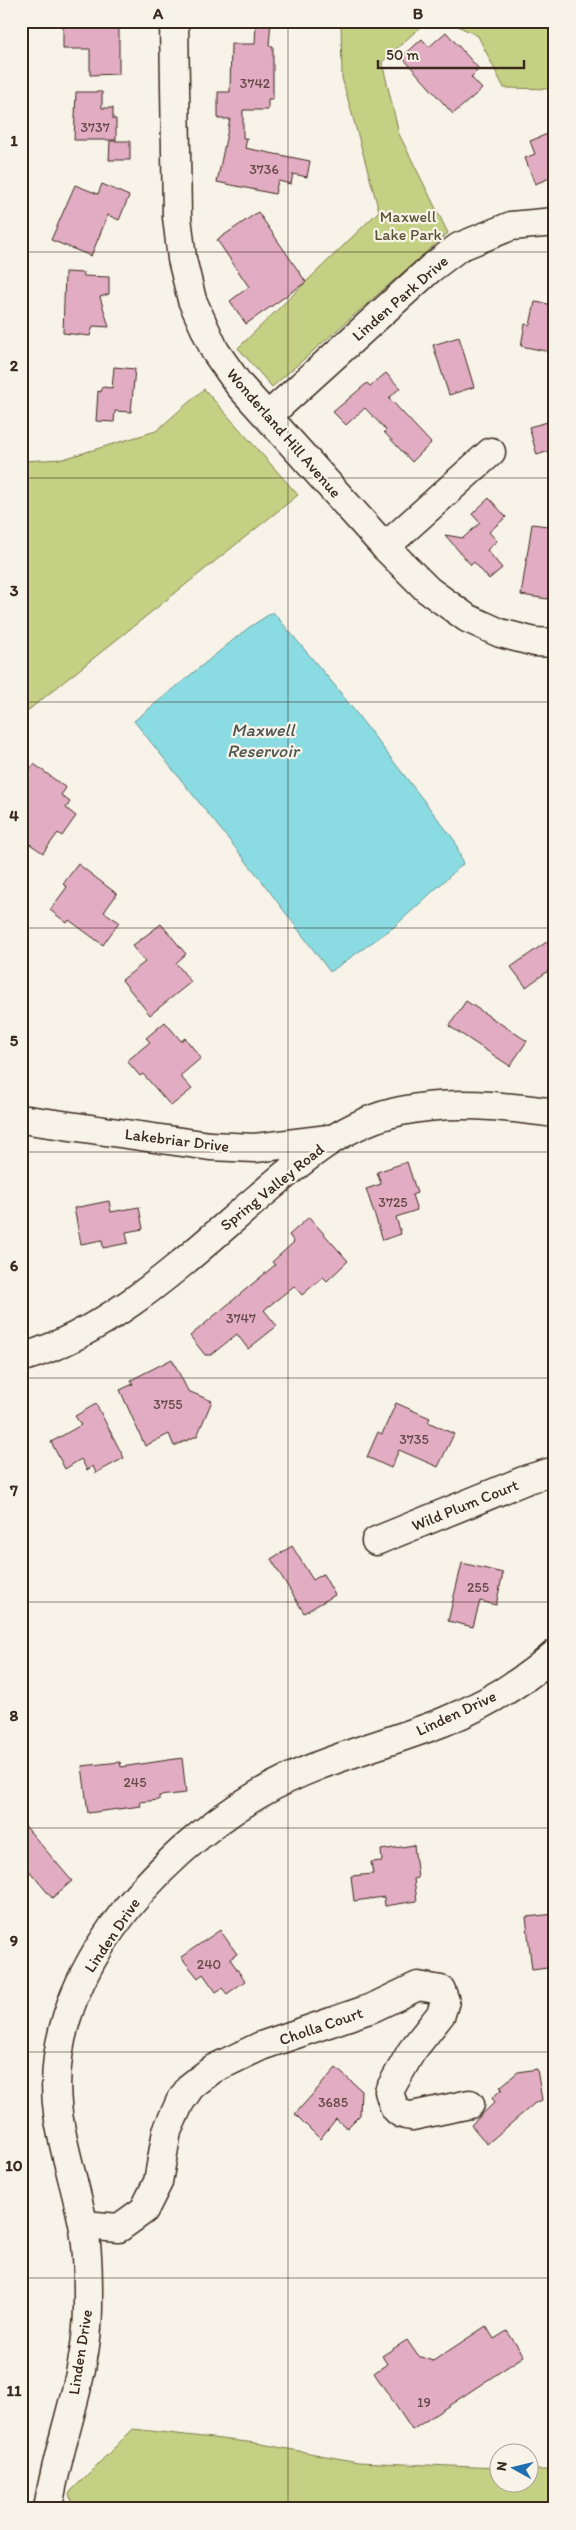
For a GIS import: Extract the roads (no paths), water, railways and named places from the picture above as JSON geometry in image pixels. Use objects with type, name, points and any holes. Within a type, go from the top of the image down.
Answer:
[{"type":"street","name":"Wonderland Hill Avenue","points":[[174,21],[177,217],[182,259],[192,300],[215,351],[239,385],[385,547],[428,590],[467,618],[500,633],[535,642],[555,642]]},
{"type":"street","name":"Linden Park Drive","points":[[268,416],[430,269],[459,247],[511,226],[555,222]]},
{"type":"street","points":[[385,547],[491,452]]},
{"type":"street","name":"Spring Valley Road","points":[[21,1358],[64,1342],[117,1314],[313,1151],[333,1138],[361,1124],[399,1111],[452,1103],[513,1107],[555,1113]]},
{"type":"street","name":"Lakebriar Drive","points":[[21,1119],[210,1146],[255,1148],[333,1138]]},
{"type":"street","name":"Wild Plum Court","points":[[376,1541],[528,1479],[555,1471]]},
{"type":"street","name":"Linden Drive","points":[[48,2509],[83,2354],[89,2306],[84,2225],[58,2114],[55,2077],[63,2024],[85,1973],[128,1906],[168,1864],[224,1817],[259,1794],[304,1770],[446,1720],[493,1697],[555,1654]]},
{"type":"street","name":"Cholla Court","points":[[84,2225],[119,2228],[144,2210],[158,2182],[167,2131],[180,2102],[192,2086],[213,2068],[261,2046],[372,2008],[418,1986],[441,1990],[446,2001],[441,2014],[411,2052],[389,2091],[394,2108],[402,2115],[412,2116],[470,2104]]},
{"type":"water","name":"Maxwell Reservoir","points":[[273,612],[336,687],[455,841],[463,864],[394,927],[330,972],[261,880],[134,721],[248,628]]},
{"type":"park label","name":"Maxwell Lake Park","points":[[408,225]]}]
